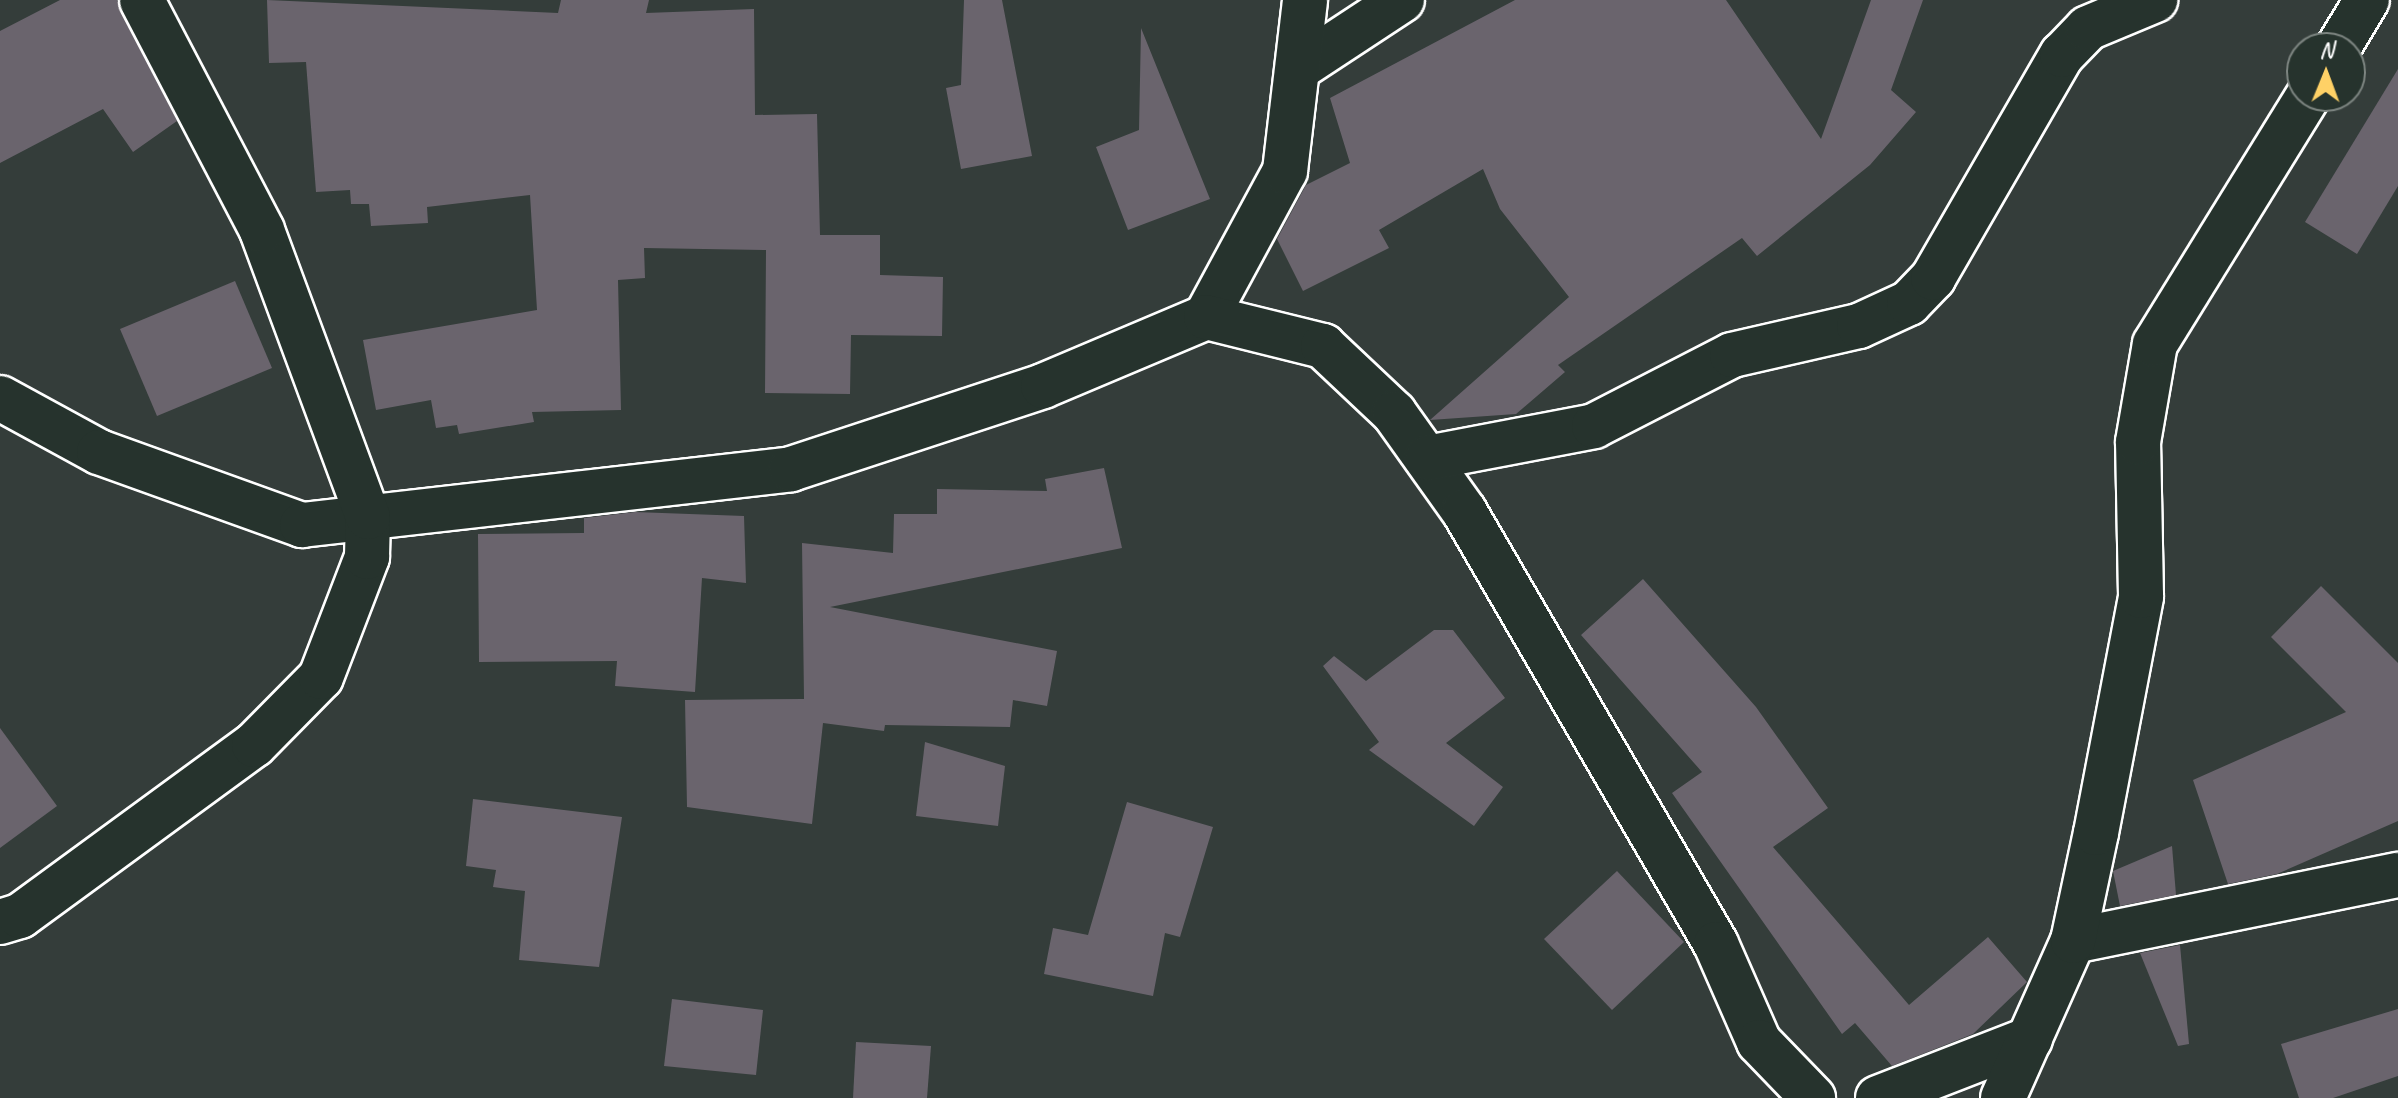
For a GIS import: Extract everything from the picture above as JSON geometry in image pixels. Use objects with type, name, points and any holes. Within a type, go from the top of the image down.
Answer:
[{"type":"street","points":[[0,922],[20,916],[254,745],[321,677],[359,585],[368,517],[262,230],[142,0]]},
{"type":"street","points":[[1206,317],[1285,171],[1300,67],[1305,0]]},
{"type":"street","points":[[1300,67],[1402,0]]},
{"type":"street","points":[[1427,458],[1594,426],[1732,355],[1859,326],[1909,303],[1933,278],[2062,55],[2088,28],[2155,0]]},
{"type":"street","points":[[2348,32],[2367,0]]},
{"type":"street","points":[[2003,1098],[2073,941],[2141,596],[2138,442],[2155,344],[2298,112]]},
{"type":"street","points":[[0,398],[99,452],[274,518],[302,525],[791,469],[1043,386],[1206,317],[1323,346],[1394,413],[1427,458],[1679,879],[1759,1042],[1813,1098]]},
{"type":"street","points":[[2073,941],[2398,875]]},
{"type":"street","points":[[1878,1098],[2030,1039]]},
{"type":"building","points":[[60,0],[117,0],[177,121],[133,152],[103,109],[0,163],[0,31]]},
{"type":"building","points":[[267,0],[558,13],[561,0],[649,0],[646,13],[754,9],[755,115],[817,114],[820,235],[880,235],[880,275],[943,277],[942,336],[851,335],[850,394],[765,393],[766,250],[644,248],[645,278],[618,280],[621,410],[532,412],[534,422],[459,434],[457,425],[436,428],[431,400],[376,410],[363,340],[537,310],[530,195],[427,207],[428,223],[371,226],[369,204],[351,204],[350,190],[316,192],[306,62],[269,63]]},
{"type":"building","points":[[964,0],[1002,0],[1032,156],[961,169],[946,88],[961,85]]},
{"type":"building","points":[[1515,0],[1726,0],[1821,139],[1871,0],[1923,0],[1891,90],[1916,112],[1870,165],[1757,256],[1742,238],[1558,365],[1565,372],[1516,414],[1430,420],[1569,297],[1500,209],[1483,169],[1379,230],[1389,248],[1303,291],[1277,239],[1306,185],[1350,163],[1330,98]]},
{"type":"building","points":[[1141,28],[1210,199],[1128,230],[1096,147],[1139,130]]},
{"type":"building","points":[[2398,69],[2398,186],[2357,254],[2305,222]]},
{"type":"building","points":[[235,281],[272,368],[157,416],[120,329]]},
{"type":"building","points":[[1104,468],[1122,548],[830,607],[1057,651],[1047,706],[1013,700],[1010,727],[885,725],[884,731],[823,723],[812,824],[687,807],[685,700],[804,699],[802,543],[893,553],[894,514],[937,514],[937,489],[1047,491],[1045,479]]},
{"type":"building","points":[[635,512],[744,516],[746,583],[702,578],[695,692],[615,686],[617,661],[479,662],[478,534],[584,533],[584,518]]},
{"type":"building","points":[[1643,579],[1756,707],[1828,808],[1773,847],[1909,1005],[1988,937],[2027,982],[1973,1034],[1892,1066],[1855,1023],[1842,1034],[1672,793],[1702,772],[1581,635]]},
{"type":"building","points":[[2321,586],[2398,663],[2398,821],[2277,874],[2228,884],[2193,780],[2346,712],[2271,637]]},
{"type":"building","points":[[1434,630],[1453,630],[1505,698],[1446,743],[1503,787],[1474,826],[1369,750],[1379,742],[1323,666],[1334,656],[1366,681]]},
{"type":"building","points":[[0,728],[57,806],[0,848]]},
{"type":"building","points":[[925,742],[1005,766],[998,826],[916,816]]},
{"type":"building","points":[[473,799],[622,817],[599,967],[519,960],[525,891],[493,887],[496,870],[466,866]]},
{"type":"building","points":[[1127,802],[1213,827],[1180,937],[1165,933],[1153,996],[1044,974],[1053,928],[1088,935]]},
{"type":"building","points":[[2172,846],[2176,895],[2120,906],[2113,871]]},
{"type":"building","points":[[1617,871],[1684,942],[1612,1010],[1544,939]]},
{"type":"building","points":[[2180,945],[2189,1044],[2178,1046],[2140,953]]},
{"type":"building","points":[[672,999],[763,1010],[756,1075],[664,1066]]},
{"type":"building","points":[[2398,1009],[2398,1076],[2333,1098],[2299,1098],[2281,1044]]},
{"type":"building","points":[[856,1042],[931,1046],[927,1098],[853,1098]]}]
